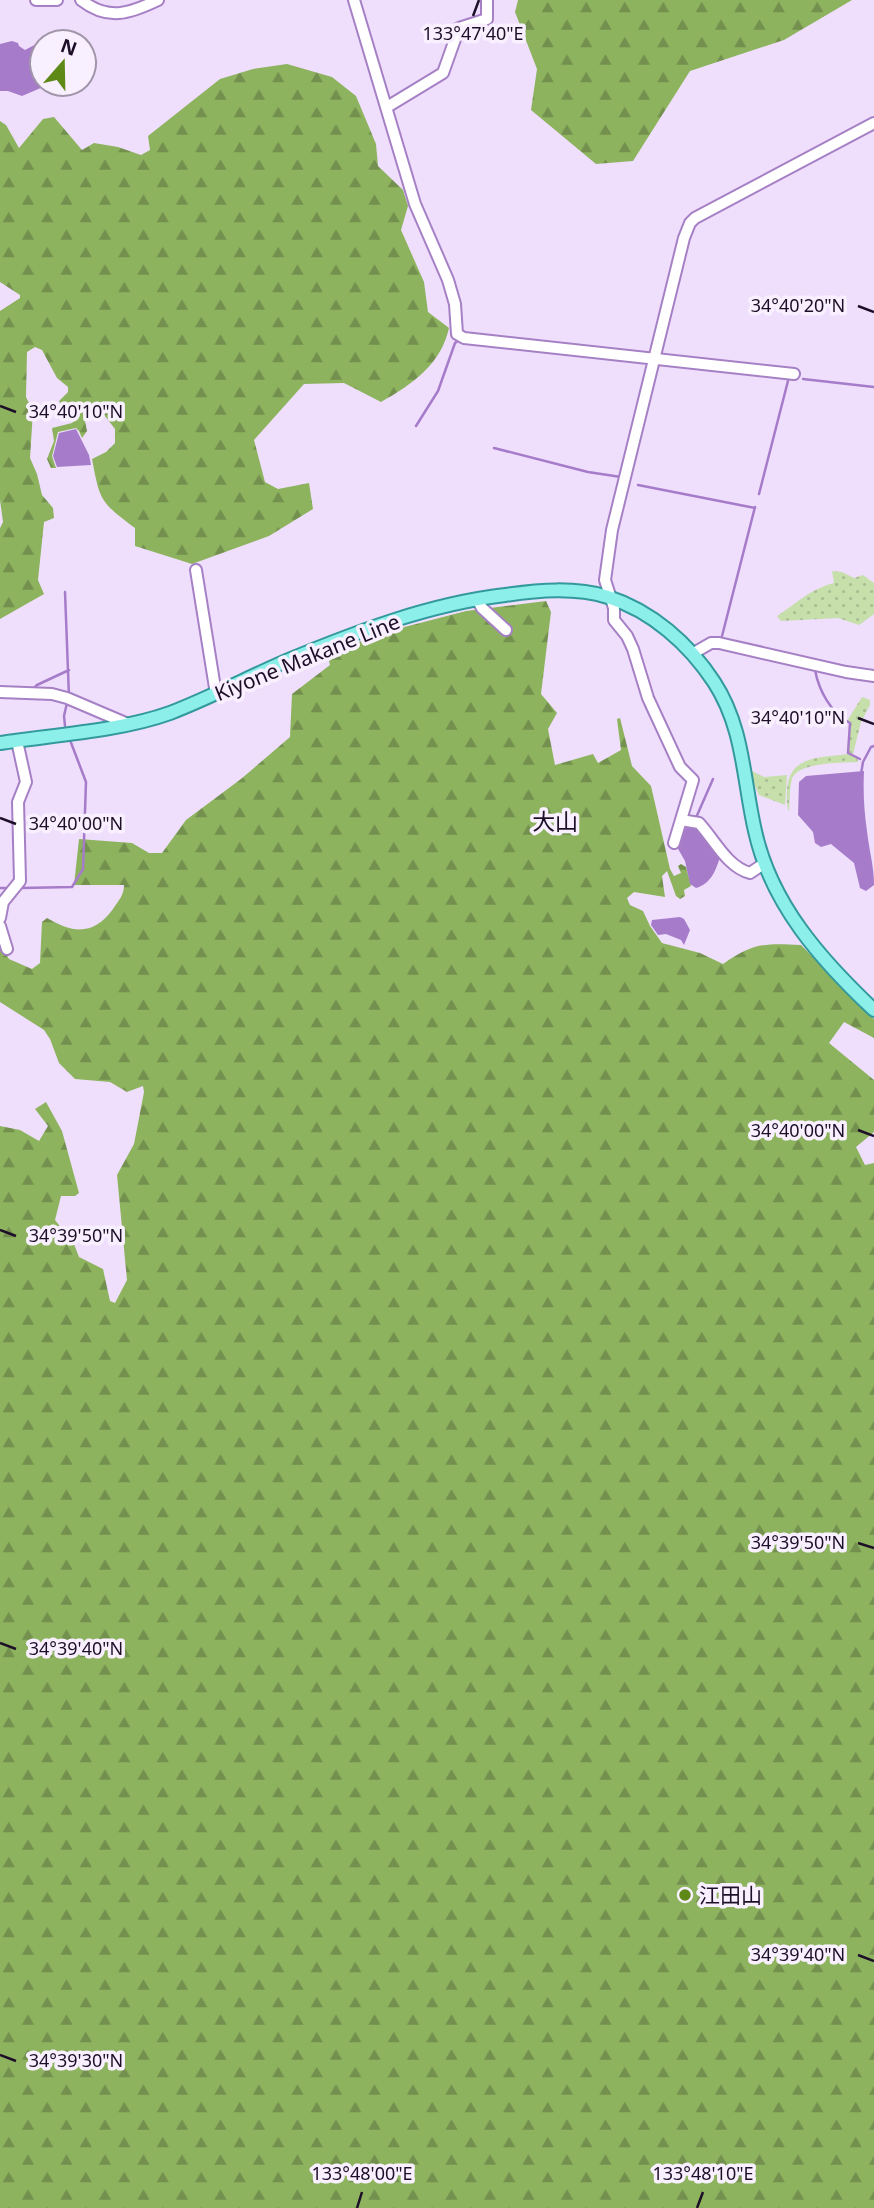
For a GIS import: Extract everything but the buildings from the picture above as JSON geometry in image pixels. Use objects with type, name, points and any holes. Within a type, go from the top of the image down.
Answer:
[{"type":"main road","name":"Kiyone Makane Line","points":[[0,743],[128,724],[168,713],[338,640],[442,606],[477,598],[545,591],[583,592],[609,598],[636,608],[652,619],[692,654],[714,683],[737,733],[755,834],[776,890],[799,928],[817,951],[874,1010]]},
{"type":"street","points":[[36,0],[57,0]]},
{"type":"street","points":[[81,0],[101,12],[110,14],[143,7],[158,0]]},
{"type":"street","points":[[354,0],[415,204],[448,280],[455,304],[457,334],[464,338],[653,361],[794,374]]},
{"type":"street","points":[[387,107],[443,73],[457,32],[463,26],[486,19],[488,0]]},
{"type":"street","points":[[674,843],[690,821],[693,780],[680,767],[648,698],[633,649],[627,636],[614,620],[615,613],[605,580],[612,530],[679,256],[690,223],[706,212],[874,123]]},
{"type":"street","points":[[196,570],[216,694]]},
{"type":"street","points":[[477,598],[482,608],[506,630]]},
{"type":"street","points":[[692,654],[711,643],[719,643],[874,676]]},
{"type":"street","points":[[0,692],[51,694],[128,724]]},
{"type":"street","points":[[0,918],[3,902],[20,881],[18,802],[26,782],[17,741]]},
{"type":"street","points":[[690,821],[729,860],[744,871],[750,873],[765,863]]},
{"type":"street","points":[[0,926],[7,949]]},
{"type":"green space","points":[[518,0],[852,0],[784,40],[690,71],[633,161],[596,164],[531,110],[537,69],[515,12]]},
{"type":"green space","points":[[287,64],[332,77],[356,96],[376,144],[378,166],[403,190],[408,206],[401,230],[424,282],[428,312],[449,328],[440,352],[424,372],[381,402],[344,383],[304,384],[254,440],[265,482],[278,489],[309,483],[313,509],[269,536],[192,564],[135,546],[135,528],[103,500],[92,459],[106,452],[115,443],[115,429],[98,407],[84,416],[87,431],[82,438],[76,428],[58,432],[52,456],[56,468],[51,468],[47,459],[54,441],[52,428],[74,421],[59,401],[68,392],[68,387],[57,378],[42,350],[35,347],[27,352],[26,397],[33,411],[30,458],[42,495],[53,508],[54,518],[44,522],[38,580],[44,594],[0,619],[0,528],[3,522],[0,500],[0,311],[20,298],[20,295],[0,282],[0,121],[6,125],[19,148],[43,119],[54,117],[82,150],[94,143],[141,155],[150,150],[148,136],[220,79],[253,69]]},
{"type":"green space","points":[[832,571],[854,578],[863,575],[874,583],[874,614],[859,625],[838,618],[781,621],[777,616],[810,593],[834,583]]},
{"type":"green space","points":[[546,601],[551,612],[541,694],[557,713],[548,729],[555,765],[593,754],[598,763],[621,750],[617,719],[620,718],[632,766],[651,786],[670,869],[674,876],[681,873],[678,866],[681,864],[686,867],[691,886],[684,890],[685,896],[680,899],[676,896],[667,871],[662,876],[665,897],[634,892],[627,898],[630,905],[643,911],[662,943],[700,953],[723,964],[751,948],[778,944],[801,945],[874,1019],[874,1038],[844,1022],[829,1043],[874,1080],[874,1132],[856,1147],[865,1165],[874,1163],[874,2208],[0,2208],[0,1126],[20,1130],[39,1141],[48,1126],[35,1109],[46,1102],[62,1131],[79,1193],[75,1196],[61,1196],[55,1220],[74,1244],[79,1257],[103,1269],[110,1301],[115,1303],[127,1280],[117,1175],[134,1144],[144,1092],[143,1086],[127,1092],[110,1082],[75,1079],[59,1063],[44,1030],[0,1002],[0,945],[9,959],[32,969],[40,963],[42,922],[47,918],[66,927],[83,929],[106,918],[121,897],[124,885],[74,885],[79,839],[132,843],[149,853],[162,853],[186,820],[241,779],[290,737],[292,694],[330,665],[327,653],[393,630],[466,611]]},
{"type":"green space","points":[[862,697],[870,700],[870,705],[861,722],[853,754],[848,752],[851,723],[847,721]]},
{"type":"green space","points":[[848,754],[857,758],[858,762],[821,764],[796,773],[791,783],[789,812],[787,790],[793,770],[808,760]]},
{"type":"green space","points":[[752,771],[764,777],[787,775],[785,805],[759,795],[752,779]]},
{"type":"shaded area","points":[[12,41],[25,50],[28,48],[28,93],[22,96],[0,91],[0,44]]},
{"type":"shaded area","points":[[76,429],[91,465],[57,467],[53,456],[59,433]]},
{"type":"shaded area","points":[[864,771],[865,816],[874,885],[866,891],[860,888],[854,863],[831,844],[821,847],[815,843],[813,832],[798,815],[799,782],[806,776]]},
{"type":"shaded area","points":[[697,827],[720,857],[709,880],[696,888],[690,884],[685,861],[677,847],[684,829]]},
{"type":"shaded area","points":[[680,917],[690,930],[684,945],[681,940],[666,934],[658,935],[651,925],[652,920]]},
{"type":"waterway","points":[[416,426],[438,391],[455,343],[459,340]]},
{"type":"waterway","points":[[759,494],[789,377]]},
{"type":"waterway","points":[[803,379],[874,387]]},
{"type":"waterway","points":[[494,448],[588,472],[621,477]]},
{"type":"waterway","points":[[638,485],[755,508]]},
{"type":"waterway","points":[[721,640],[755,507]]},
{"type":"waterway","points":[[65,592],[69,697]]},
{"type":"waterway","points":[[33,689],[69,670]]},
{"type":"waterway","points":[[815,670],[827,701],[850,723],[848,753],[860,759]]},
{"type":"waterway","points":[[65,726],[67,703]]},
{"type":"waterway","points":[[21,888],[72,887],[83,869],[86,782],[70,740]]},
{"type":"waterway","points":[[861,774],[863,762],[874,746]]},
{"type":"waterway","points":[[695,820],[713,779]]},
{"type":"waterway","points":[[0,888],[11,888]]},
{"type":"place","name":"江田山","points":[[685,1895]]},
{"type":"district","name":"大山","points":[[555,821]]}]
